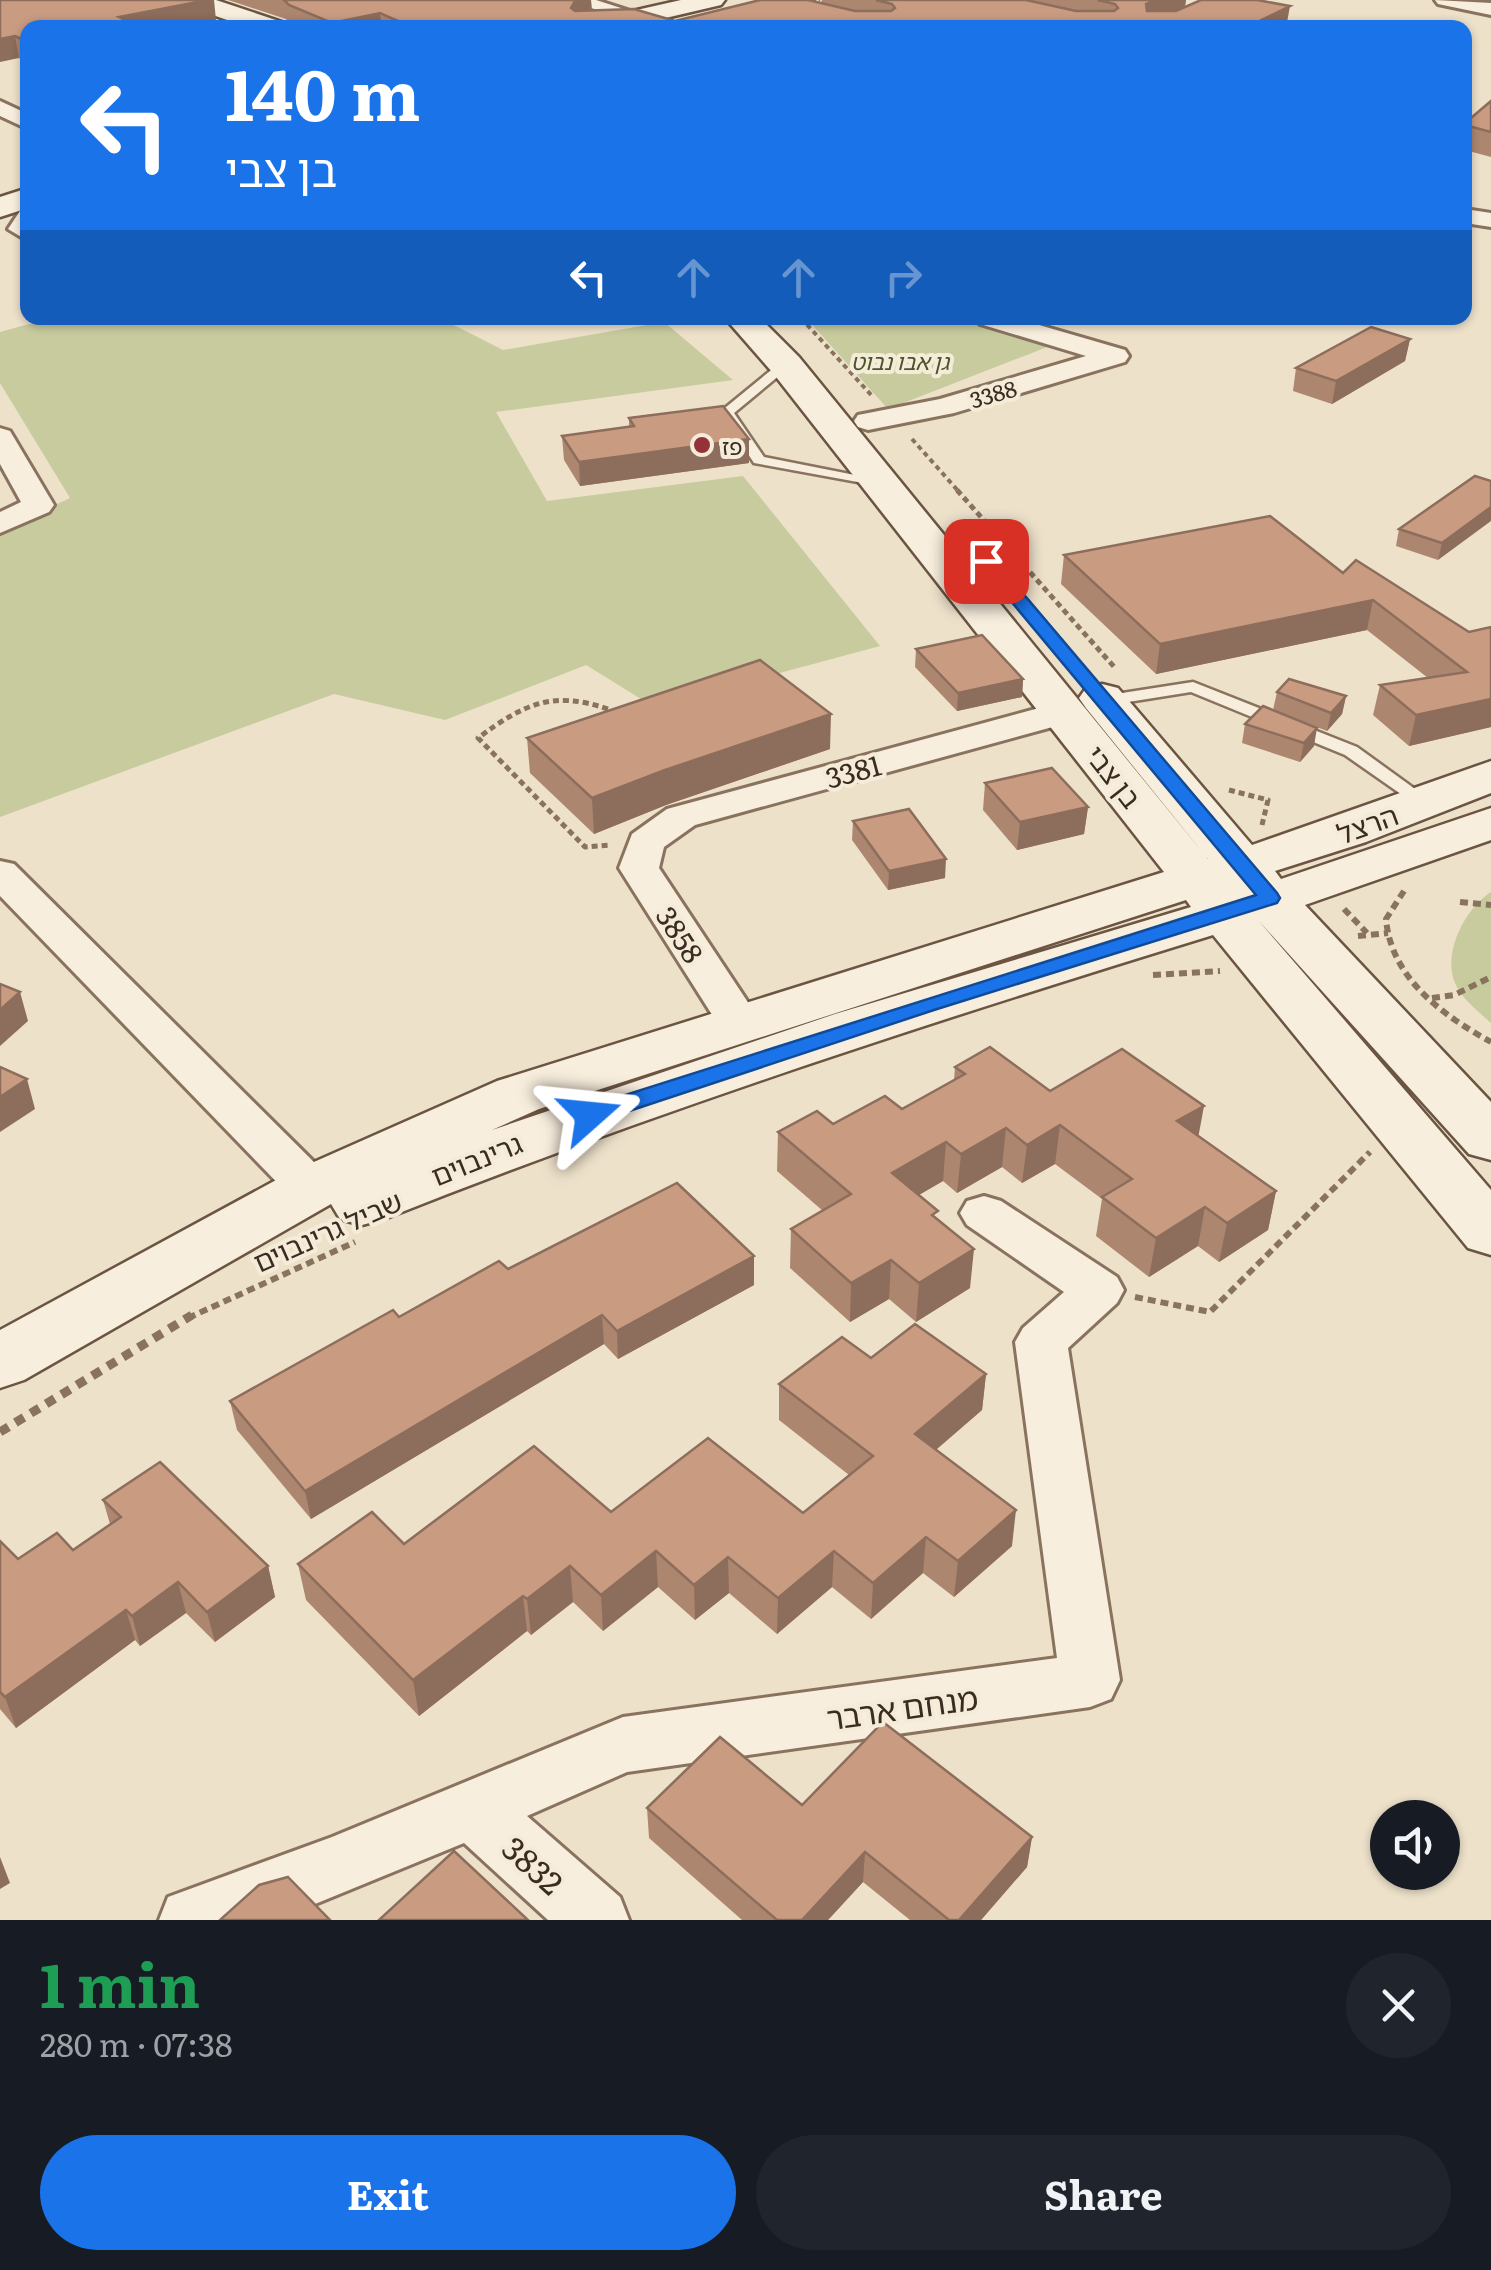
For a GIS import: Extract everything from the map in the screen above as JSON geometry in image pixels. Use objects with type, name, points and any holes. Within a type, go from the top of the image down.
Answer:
[{"type":"main road","points":[[164,0],[216,20]]},
{"type":"main road","points":[[192,0],[252,20]]},
{"type":"main road","points":[[622,14],[713,0]]},
{"type":"main road","points":[[704,20],[782,4]]},
{"type":"main road","name":"בן צבי","points":[[748,325],[880,484],[1103,702],[1253,862],[1263,962],[1491,1232]]},
{"type":"main road","name":"בן צבי","points":[[788,325],[880,420],[1173,786],[1343,941],[1491,1139]]},
{"type":"main road","name":"הרצל","points":[[1253,862],[1348,831],[1491,776]]},
{"type":"main road","name":"הרצל","points":[[1253,862],[1491,823]]},
{"type":"main road","name":"גרינבוים","points":[[0,1362],[311,1188],[518,1095],[1253,862]]},
{"type":"main road","name":"גרינבוים","points":[[0,1402],[166,1303],[339,1212],[553,1128],[926,1005],[1253,862]]},
{"type":"street","points":[[558,0],[622,14]]},
{"type":"street","points":[[576,0],[622,14]]},
{"type":"street","points":[[1444,0],[1491,9]]},
{"type":"street","name":"3388","points":[[880,420],[1001,392],[1115,356],[1013,325]]},
{"type":"street","points":[[0,437],[38,505],[12,520]]},
{"type":"street","name":"3381","points":[[646,842],[681,817],[1103,702]]},
{"type":"street","name":"3858","points":[[646,842],[639,868],[739,1022]]},
{"type":"street","points":[[0,873],[311,1188]]},
{"type":"street","points":[[984,1213],[1100,1290]]},
{"type":"street","name":"מנחם ארבר","points":[[192,1920],[342,1864],[623,1744],[1090,1680],[1041,1342],[1100,1290]]},
{"type":"street","name":"3832","points":[[473,1809],[596,1920]]},
{"type":"lane","points":[[786,366],[727,412],[759,460],[880,484]]},
{"type":"lane","points":[[1103,702],[1193,687],[1350,750],[1424,802]]},
{"type":"path","points":[[782,4],[820,0]]},
{"type":"path","points":[[806,325],[1103,702]]},
{"type":"path","points":[[608,709],[572,697],[514,711],[478,738],[584,846],[646,842]]},
{"type":"path","points":[[1253,862],[1268,800],[1253,862]]},
{"type":"path","points":[[1253,862],[1343,941],[1388,932]]},
{"type":"path","points":[[1415,881],[1393,904],[1386,918],[1391,954],[1406,976],[1472,1032],[1491,1042]]},
{"type":"path","points":[[1460,902],[1491,905]]},
{"type":"path","points":[[1146,976],[1224,970],[1263,962]]},
{"type":"path","points":[[1432,998],[1454,995],[1491,976]]},
{"type":"path","points":[[1100,1290],[1210,1312],[1397,1125]]},
{"type":"path","name":"שביל גרינבוים","points":[[0,1432],[200,1312],[359,1241]]},
{"type":"green space","points":[[26,325],[454,325],[503,350],[647,325],[668,325],[733,380],[496,412],[547,501],[743,476],[880,646],[654,707],[586,665],[445,720],[334,694],[0,817],[0,531],[70,498],[0,383],[0,332]]},
{"type":"green space","name":"גן אבו נבוט","points":[[812,325],[1003,325],[1060,342],[888,409]]},
{"type":"green space","points":[[1491,892],[1491,1023],[1458,989],[1451,963],[1464,922]]},
{"type":"building","points":[[0,0],[208,0],[119,17],[125,20],[20,20],[20,38],[0,39]]},
{"type":"building","points":[[284,0],[578,0],[571,8],[575,11],[634,9],[672,20],[396,20],[380,13],[325,20]]},
{"type":"building","points":[[760,0],[808,0],[855,11],[895,8],[876,0],[1026,0],[1076,11],[1118,8],[1098,0],[1156,0],[1146,4],[1147,11],[1176,11],[1201,0],[1257,0],[1290,6],[1261,20],[679,20]]},
{"type":"building","points":[[1491,101],[1491,132],[1472,127],[1472,117]]},
{"type":"building","points":[[1371,327],[1410,339],[1336,381],[1296,368]]},
{"type":"building","points":[[723,406],[749,439],[579,462],[562,436],[634,426],[629,418]]},
{"type":"building","points":[[1475,476],[1491,481],[1491,507],[1442,543],[1399,529]]},
{"type":"building","points":[[1270,516],[1343,573],[1356,560],[1469,632],[1491,627],[1491,699],[1416,715],[1380,685],[1467,672],[1373,600],[1160,644],[1064,555]]},
{"type":"building","points":[[982,635],[1023,679],[958,693],[916,649]]},
{"type":"building","points":[[760,660],[831,714],[592,798],[527,738]]},
{"type":"building","points":[[1289,679],[1346,696],[1331,713],[1277,692]]},
{"type":"building","points":[[1263,706],[1317,728],[1304,743],[1245,724]]},
{"type":"building","points":[[1052,768],[1088,807],[1020,822],[985,783]]},
{"type":"building","points":[[909,809],[946,859],[889,871],[853,821]]},
{"type":"building","points":[[0,984],[20,992],[0,1010]]},
{"type":"building","points":[[990,1047],[1050,1091],[1122,1049],[1204,1106],[1177,1121],[1276,1191],[1227,1223],[1205,1207],[1156,1238],[1102,1197],[1132,1179],[1060,1125],[1027,1145],[1006,1128],[961,1154],[946,1142],[892,1173],[938,1211],[932,1215],[974,1249],[919,1283],[891,1260],[851,1283],[791,1229],[851,1194],[778,1132],[817,1111],[833,1124],[885,1096],[902,1109],[965,1074],[955,1067]]},
{"type":"building","points":[[0,1067],[27,1079],[0,1097]]},
{"type":"building","points":[[677,1183],[754,1256],[617,1331],[602,1315],[305,1491],[230,1401],[393,1310],[399,1317],[499,1261],[508,1269]]},
{"type":"building","points":[[915,1324],[986,1374],[915,1434],[1016,1510],[958,1561],[926,1537],[873,1583],[834,1551],[778,1598],[728,1557],[694,1585],[656,1551],[601,1595],[570,1566],[527,1599],[523,1596],[413,1680],[298,1564],[372,1512],[404,1544],[534,1446],[611,1512],[708,1438],[803,1513],[873,1456],[779,1384],[842,1337],[871,1358]]},
{"type":"building","points":[[160,1462],[268,1566],[207,1612],[178,1582],[132,1616],[126,1610],[5,1697],[0,1692],[0,1541],[18,1559],[57,1533],[73,1550],[121,1517],[103,1500]]},
{"type":"building","points":[[883,1722],[1032,1837],[959,1920],[949,1920],[865,1852],[802,1920],[777,1920],[647,1808],[720,1737],[802,1805]]},
{"type":"building","points":[[454,1851],[528,1920],[379,1920]]},
{"type":"building","points":[[288,1877],[330,1920],[220,1920],[259,1885]]},
{"type":"place","name":"פז","points":[[702,445]]},
{"type":"route","points":[[590,1115],[1270,898],[986,561]]}]
